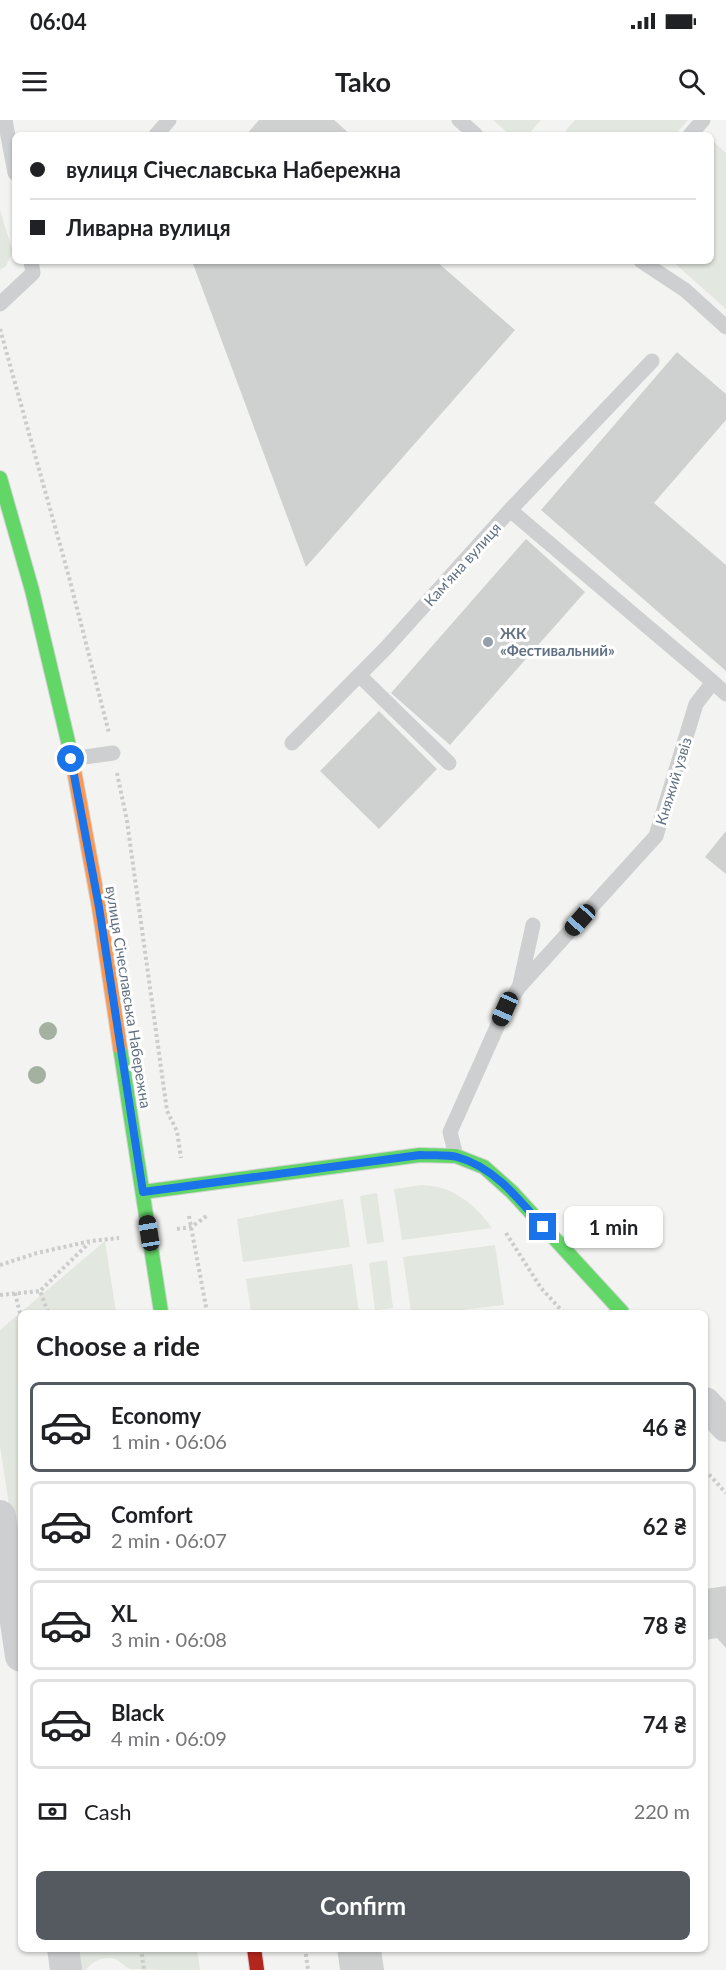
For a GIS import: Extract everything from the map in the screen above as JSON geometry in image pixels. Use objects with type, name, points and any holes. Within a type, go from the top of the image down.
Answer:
[{"type":"main road","name":"вулиця Січеславська Набережна","points":[[0,478],[32,590],[71,759],[99,907],[161,1310]]},
{"type":"main road","points":[[143,1192],[420,1155],[456,1156],[484,1167],[512,1192],[620,1310]]},
{"type":"main road","points":[[255,1952],[257,1970]]},
{"type":"street","points":[[708,1406],[726,1426]]},
{"type":"street","points":[[0,1516],[18,1636]]},
{"type":"street","points":[[64,1952],[66,1970]]},
{"type":"lane","points":[[5,120],[12,156]]},
{"type":"lane","points":[[159,132],[169,120]]},
{"type":"lane","points":[[459,120],[473,132]]},
{"type":"lane","points":[[693,132],[703,120]]},
{"type":"lane","points":[[646,264],[686,290],[726,327]]},
{"type":"lane","points":[[0,304],[36,265]]},
{"type":"lane","name":"Кам'яна вулиця","points":[[292,743],[386,648],[510,510],[652,361]]},
{"type":"lane","points":[[510,510],[726,694]]},
{"type":"lane","points":[[359,675],[449,763]]},
{"type":"lane","name":"Княжий узвіз","points":[[456,1156],[450,1131],[505,1009],[519,987],[656,836],[696,704],[713,682]]},
{"type":"lane","points":[[71,759],[113,753]]},
{"type":"lane","points":[[519,987],[533,925]]},
{"type":"path","points":[[0,329],[69,577],[113,753],[127,822],[167,1111],[177,1131],[191,1227],[207,1310]]},
{"type":"path","points":[[0,1265],[37,1253],[91,1241],[191,1227],[206,1216],[217,1214]]},
{"type":"path","points":[[504,1230],[541,1288],[561,1310]]},
{"type":"path","points":[[0,1295],[40,1291],[91,1241]]},
{"type":"path","points":[[40,1291],[47,1310]]},
{"type":"path","points":[[15,1293],[19,1310]]},
{"type":"path","points":[[708,1473],[726,1493]]},
{"type":"path","points":[[142,1952],[144,1970]]},
{"type":"path","points":[[306,1952],[308,1970]]},
{"type":"shaded area","points":[[493,120],[541,120],[531,132],[507,132]]},
{"type":"shaded area","points":[[575,120],[688,120],[678,132],[565,132]]},
{"type":"shaded area","points":[[714,143],[726,153],[726,309],[675,264],[714,264]]},
{"type":"shaded area","points":[[0,210],[12,254],[6,266],[0,270]]},
{"type":"shaded area","points":[[422,1185],[444,1189],[462,1198],[478,1211],[492,1228],[402,1240],[394,1189]]},
{"type":"shaded area","points":[[377,1193],[384,1242],[367,1244],[360,1196]]},
{"type":"shaded area","points":[[343,1199],[350,1247],[243,1262],[237,1219]]},
{"type":"shaded area","points":[[105,1241],[116,1310],[23,1310]]},
{"type":"shaded area","points":[[495,1245],[504,1305],[462,1310],[411,1310],[403,1257]]},
{"type":"shaded area","points":[[387,1260],[393,1308],[375,1310],[369,1263]]},
{"type":"shaded area","points":[[352,1264],[359,1310],[251,1310],[246,1279]]},
{"type":"shaded area","points":[[18,1315],[18,1564],[0,1446],[0,1330]]},
{"type":"shaded area","points":[[76,1952],[197,1952],[200,1970],[130,1969],[110,1958],[96,1961],[86,1970],[79,1970]]},
{"type":"building","points":[[259,120],[334,120],[348,132],[249,132]]},
{"type":"building","points":[[193,264],[439,264],[515,330],[306,567]]},
{"type":"building","points":[[677,352],[726,394],[726,420],[654,503],[726,565],[726,671],[541,510]]},
{"type":"building","name":"ЖК «Фестивальний»","points":[[526,539],[585,592],[450,745],[391,693]]},
{"type":"building","points":[[379,711],[437,769],[379,829],[320,771]]},
{"type":"building","points":[[726,831],[726,874],[705,857]]},
{"type":"building","points":[[726,1586],[726,1648],[717,1638],[708,1640],[708,1589]]},
{"type":"building","points":[[338,1952],[382,1952],[384,1970],[340,1970]]},
{"type":"traffic: fast","points":[[0,478],[32,590],[71,754]]},
{"type":"traffic: fast","points":[[120,1047],[161,1310]]},
{"type":"traffic: fast","points":[[143,1192],[420,1155],[456,1156],[484,1167],[512,1192],[620,1310]]},
{"type":"traffic: slow","points":[[71,754],[99,907],[120,1047]]},
{"type":"traffic: jam","points":[[255,1952],[257,1970]]},
{"type":"place","name":"ЖК «Фестивальний»","points":[[488,642]]},
{"type":"route","points":[[71,759],[99,907],[143,1192],[420,1155],[456,1156],[484,1167],[512,1192],[543,1227]]}]
